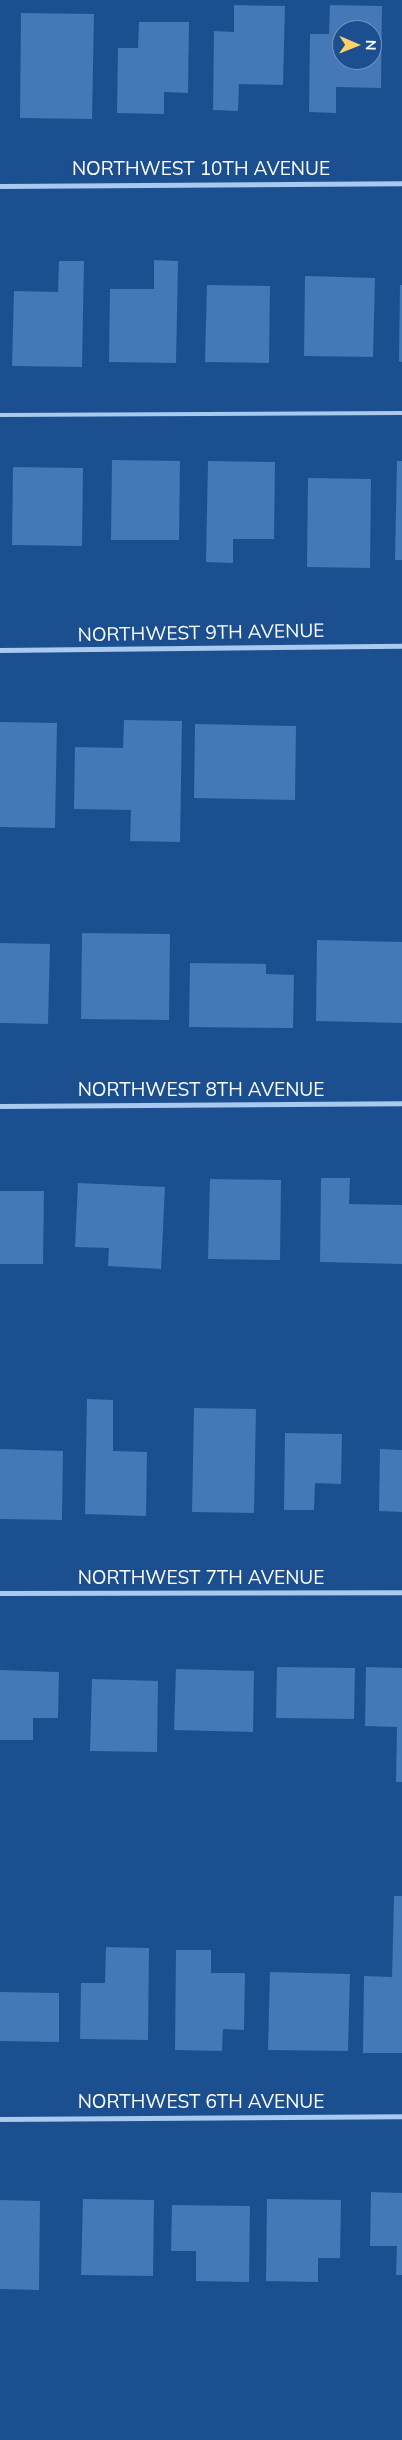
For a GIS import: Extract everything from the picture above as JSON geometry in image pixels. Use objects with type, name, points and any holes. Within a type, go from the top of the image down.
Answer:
[{"type":"street","name":"NORTHWEST 10TH AVENUE","points":[[0,186],[402,183]]},
{"type":"street","name":"NORTHWEST 9TH AVENUE","points":[[0,650],[402,646]]},
{"type":"street","name":"NORTHWEST 8TH AVENUE","points":[[0,1106],[402,1103]]},
{"type":"street","name":"NORTHWEST 7TH AVENUE","points":[[0,1593],[402,1592]]},
{"type":"street","name":"NORTHWEST 6TH AVENUE","points":[[0,2118],[402,2116]]},
{"type":"lane","points":[[0,415],[402,412]]},
{"type":"building","points":[[234,5],[285,6],[283,85],[239,84],[238,111],[213,110],[214,31],[234,32]]},
{"type":"building","points":[[330,5],[382,6],[382,20],[332,20],[332,70],[381,70],[381,88],[336,87],[336,113],[309,112],[310,34],[329,34]]},
{"type":"building","points":[[21,13],[94,14],[92,119],[20,118]]},
{"type":"building","points":[[139,22],[189,22],[188,93],[164,92],[164,114],[117,113],[118,48],[138,48]]},
{"type":"building","points":[[154,260],[178,261],[176,363],[109,362],[110,289],[154,289]]},
{"type":"building","points":[[59,261],[84,261],[82,367],[12,366],[14,291],[58,292]]},
{"type":"building","points":[[305,276],[375,278],[373,357],[304,356]]},
{"type":"building","points":[[207,285],[270,286],[269,363],[205,362]]},
{"type":"building","points":[[400,285],[402,285],[402,362],[399,361]]},
{"type":"building","points":[[112,460],[180,461],[179,540],[111,540]]},
{"type":"building","points":[[208,461],[275,462],[274,539],[233,539],[233,563],[206,562]]},
{"type":"building","points":[[397,461],[402,461],[402,560],[395,560]]},
{"type":"building","points":[[13,467],[83,468],[82,546],[12,545]]},
{"type":"building","points":[[308,478],[371,479],[370,568],[307,567]]},
{"type":"building","points":[[124,720],[182,721],[180,842],[130,841],[131,810],[74,809],[75,747],[123,748]]},
{"type":"building","points":[[0,722],[57,723],[55,828],[0,827]]},
{"type":"building","points":[[195,724],[296,726],[295,800],[194,798]]},
{"type":"building","points":[[82,933],[170,934],[169,1020],[81,1019]]},
{"type":"building","points":[[317,940],[402,942],[402,1023],[316,1021]]},
{"type":"building","points":[[0,943],[50,944],[48,1024],[0,1023]]},
{"type":"building","points":[[190,963],[266,964],[266,974],[294,975],[293,1028],[189,1027]]},
{"type":"building","points":[[321,1178],[350,1178],[349,1204],[402,1205],[402,1264],[320,1262]]},
{"type":"building","points":[[210,1179],[281,1180],[280,1260],[208,1259]]},
{"type":"building","points":[[78,1183],[165,1187],[161,1269],[108,1266],[109,1248],[75,1247]]},
{"type":"building","points":[[0,1191],[44,1191],[43,1264],[0,1264]]},
{"type":"building","points":[[87,1399],[113,1400],[113,1451],[147,1452],[146,1516],[85,1514]]},
{"type":"building","points":[[194,1408],[256,1409],[254,1513],[192,1512]]},
{"type":"building","points":[[285,1433],[342,1434],[341,1484],[315,1483],[314,1510],[284,1510]]},
{"type":"building","points":[[0,1449],[63,1451],[62,1520],[0,1519]]},
{"type":"building","points":[[380,1449],[402,1450],[402,1512],[379,1511]]},
{"type":"building","points":[[277,1667],[355,1668],[354,1719],[276,1718]]},
{"type":"building","points":[[366,1667],[402,1668],[402,1782],[396,1782],[397,1727],[365,1726]]},
{"type":"building","points":[[176,1669],[254,1671],[253,1732],[174,1730]]},
{"type":"building","points":[[0,1670],[59,1672],[58,1718],[33,1718],[33,1740],[0,1740]]},
{"type":"building","points":[[92,1679],[158,1681],[157,1752],[90,1751]]},
{"type":"building","points":[[394,1896],[402,1896],[402,2053],[363,2053],[364,1976],[392,1977]]},
{"type":"building","points":[[106,1947],[149,1948],[148,2040],[80,2039],[81,1983],[105,1983]]},
{"type":"building","points":[[176,1950],[211,1950],[211,1973],[245,1973],[244,2030],[223,2029],[222,2051],[175,2050]]},
{"type":"building","points":[[270,1972],[350,1974],[348,2051],[268,2050]]},
{"type":"building","points":[[0,1992],[59,1993],[59,2042],[0,2041]]},
{"type":"building","points":[[371,2192],[402,2193],[402,2275],[396,2275],[397,2246],[370,2246]]},
{"type":"building","points":[[83,2199],[154,2200],[153,2276],[81,2275]]},
{"type":"building","points":[[267,2199],[341,2200],[340,2258],[318,2258],[318,2282],[266,2281]]},
{"type":"building","points":[[0,2200],[40,2201],[39,2290],[0,2289]]},
{"type":"building","points":[[172,2205],[250,2206],[249,2282],[196,2281],[196,2251],[171,2251]]}]
